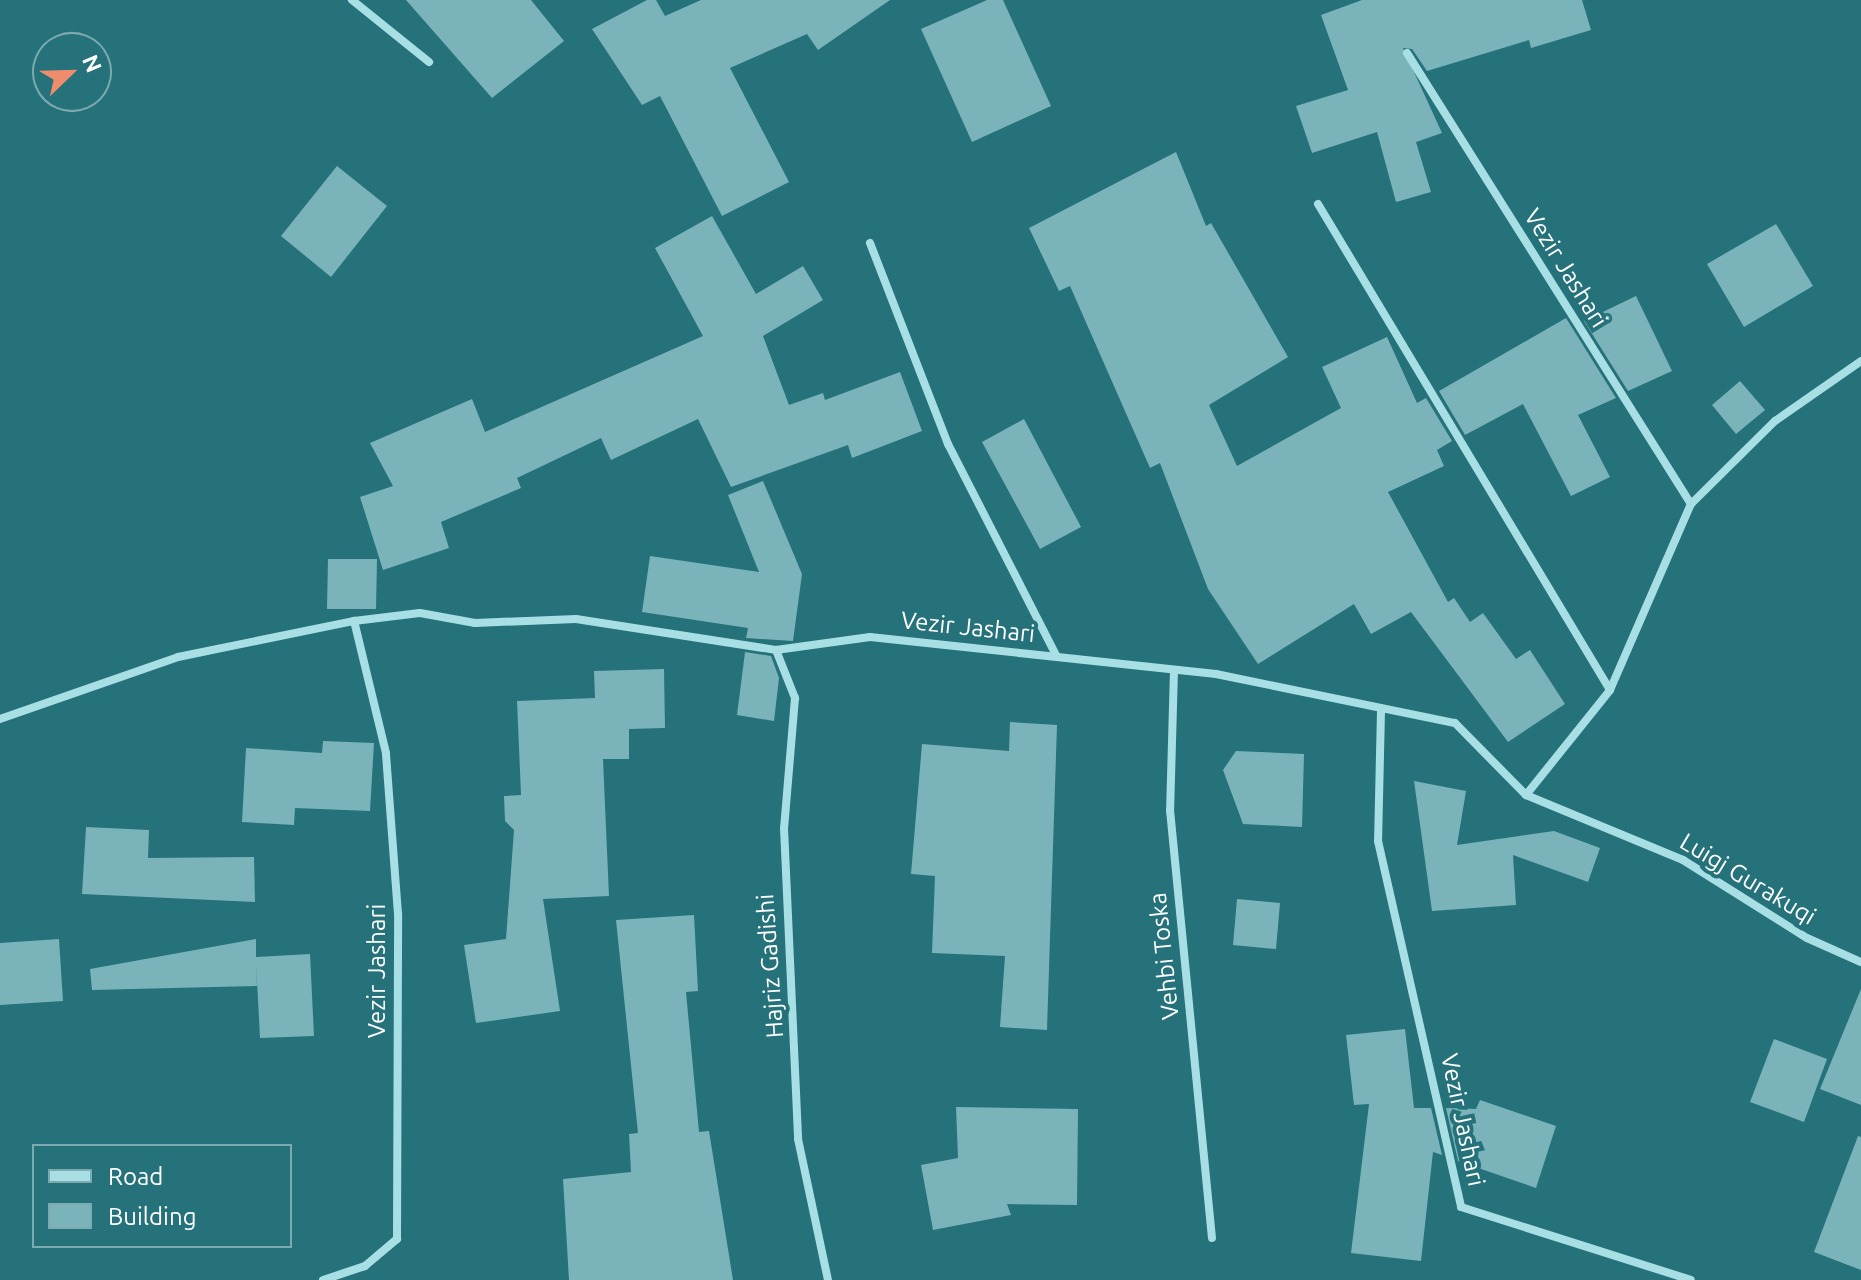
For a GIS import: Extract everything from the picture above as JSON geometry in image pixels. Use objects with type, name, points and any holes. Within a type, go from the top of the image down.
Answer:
[{"type":"street","points":[[352,0],[429,62]]},
{"type":"street","name":"Vezir Jashari","points":[[1407,53],[1691,504]]},
{"type":"street","points":[[1318,204],[1610,690]]},
{"type":"street","name":"Vezir Jashari","points":[[870,243],[948,444],[1056,655]]},
{"type":"street","points":[[1526,795],[1610,690],[1691,504],[1775,421],[1861,361]]},
{"type":"street","name":"Vezir Jashari","points":[[0,719],[178,657],[354,621],[420,613],[475,623],[576,619],[776,650],[870,637],[1174,670],[1455,723],[1526,795]]},
{"type":"street","name":"Vezir Jashari","points":[[323,1280],[365,1266],[397,1239],[397,899],[386,753],[354,621]]},
{"type":"street","name":"Hajriz Gadishi","points":[[776,650],[795,698],[784,828],[798,1139],[828,1280]]},
{"type":"street","name":"Vehbi Toska","points":[[1174,670],[1170,810],[1212,1238]]},
{"type":"street","name":"Vezir Jashari","points":[[1381,711],[1378,841],[1461,1207],[1691,1280]]},
{"type":"street","name":"Luigj Gurakuqi","points":[[1526,795],[1683,860],[1807,938],[1861,962]]},
{"type":"building","points":[[406,0],[531,0],[564,41],[492,98]]},
{"type":"building","points":[[647,0],[656,0],[665,16],[701,0],[890,0],[818,50],[807,34],[730,68],[789,182],[722,216],[660,96],[642,105],[592,29]]},
{"type":"building","points":[[987,0],[1003,0],[1051,106],[972,142],[921,29]]},
{"type":"building","points":[[1362,0],[1582,0],[1591,30],[1531,48],[1529,40],[1427,71],[1412,49],[1403,48],[1442,133],[1416,142],[1431,192],[1396,202],[1377,132],[1312,153],[1296,106],[1348,90],[1321,15]]},
{"type":"building","points":[[1176,152],[1206,226],[1211,223],[1288,357],[1209,405],[1237,466],[1341,408],[1322,367],[1387,337],[1417,403],[1426,398],[1452,441],[1437,450],[1444,466],[1388,492],[1448,602],[1454,598],[1470,622],[1483,613],[1516,659],[1530,650],[1565,704],[1508,742],[1411,612],[1371,634],[1354,604],[1258,664],[1208,589],[1160,463],[1150,468],[1070,286],[1059,291],[1029,228]]},
{"type":"building","points":[[337,166],[387,206],[331,277],[281,236]]},
{"type":"building","points":[[712,216],[756,294],[803,266],[823,300],[763,336],[789,405],[823,393],[825,400],[900,372],[922,431],[852,458],[848,445],[731,487],[698,419],[611,460],[601,438],[517,478],[521,488],[441,522],[449,548],[383,570],[360,497],[393,486],[370,443],[472,399],[485,432],[703,336],[655,248]]},
{"type":"building","points":[[1776,224],[1813,286],[1744,327],[1707,264]]},
{"type":"building","points":[[1636,296],[1672,371],[1628,391],[1584,321]]},
{"type":"building","points":[[1566,318],[1616,398],[1578,415],[1610,477],[1571,496],[1523,404],[1465,435],[1439,391]]},
{"type":"building","points":[[1740,381],[1765,410],[1736,434],[1712,405]]},
{"type":"building","points":[[1024,419],[1081,527],[1040,549],[982,442]]},
{"type":"building","points":[[763,481],[802,574],[793,641],[746,638],[748,628],[642,612],[650,556],[759,572],[728,495]]},
{"type":"building","points":[[328,559],[377,559],[376,609],[327,609]]},
{"type":"building","points":[[745,652],[771,656],[779,678],[774,721],[737,715]]},
{"type":"building","points":[[664,669],[665,728],[629,729],[629,759],[603,759],[609,896],[543,899],[560,1011],[476,1023],[464,945],[506,939],[514,830],[505,821],[504,796],[521,795],[517,701],[595,698],[594,671]]},
{"type":"building","points":[[1010,722],[1057,725],[1047,1030],[1000,1027],[1005,956],[932,953],[935,876],[911,874],[922,744],[1009,751]]},
{"type":"building","points":[[323,741],[374,743],[370,811],[295,808],[294,825],[242,822],[246,748],[322,753]]},
{"type":"building","points":[[1236,751],[1304,754],[1302,827],[1243,824],[1223,770]]},
{"type":"building","points":[[1414,781],[1466,791],[1457,845],[1554,831],[1600,848],[1588,882],[1513,855],[1516,905],[1432,911]]},
{"type":"building","points":[[86,827],[149,830],[148,858],[254,857],[255,902],[82,894]]},
{"type":"building","points":[[1237,899],[1280,903],[1276,949],[1233,945]]},
{"type":"building","points":[[694,915],[698,991],[686,992],[699,1132],[709,1131],[733,1280],[569,1280],[563,1179],[631,1172],[629,1134],[638,1133],[616,920]]},
{"type":"building","points":[[59,939],[63,1001],[0,1005],[0,943]]},
{"type":"building","points":[[256,939],[256,957],[310,954],[314,1036],[260,1038],[256,962],[257,986],[92,990],[90,969]]},
{"type":"building","points":[[1861,989],[1861,1105],[1820,1089]]},
{"type":"building","points":[[1405,1029],[1414,1108],[1431,1108],[1442,1155],[1433,1152],[1421,1261],[1351,1253],[1369,1104],[1354,1105],[1346,1035]]},
{"type":"building","points":[[1774,1039],[1827,1059],[1804,1122],[1750,1102]]},
{"type":"building","points":[[1480,1100],[1556,1126],[1536,1188],[1458,1161],[1446,1108],[1476,1109]]},
{"type":"building","points":[[956,1107],[1078,1109],[1077,1205],[1007,1204],[1011,1215],[933,1230],[921,1165],[958,1158]]},
{"type":"building","points":[[1858,1136],[1861,1137],[1861,1270],[1814,1252]]}]
